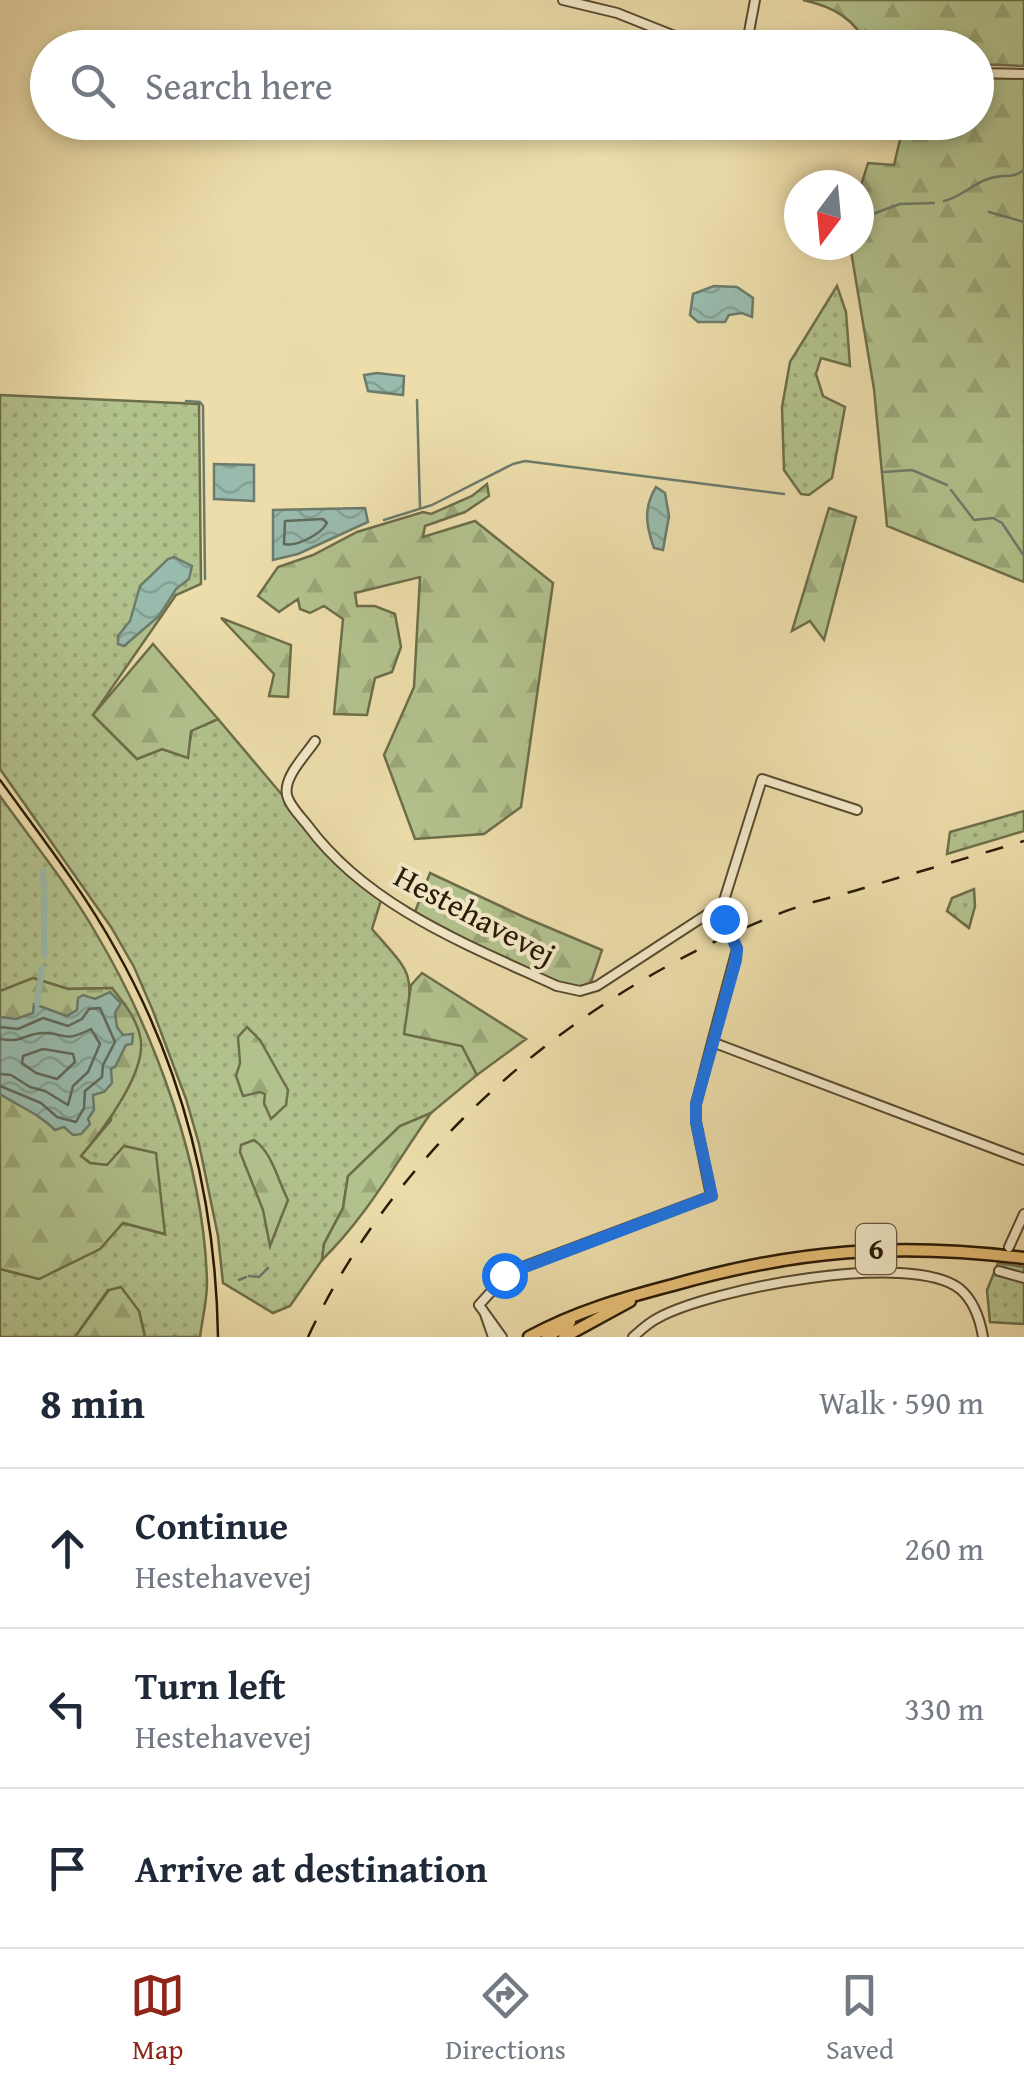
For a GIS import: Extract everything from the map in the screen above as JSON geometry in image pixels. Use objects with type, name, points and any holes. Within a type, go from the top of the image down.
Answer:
[{"type":"main road","name":"6","points":[[528,1337],[582,1312],[668,1286],[785,1258],[881,1248],[1024,1258]]},
{"type":"main road","points":[[564,1337],[614,1308],[668,1286]]},
{"type":"main road","points":[[546,1337],[582,1312]]},
{"type":"street","points":[[563,0],[616,12],[660,30]]},
{"type":"street","points":[[749,30],[755,0]]},
{"type":"street","points":[[994,74],[1024,74]]},
{"type":"street","name":"Hestehavevej","points":[[315,742],[286,788],[287,798],[319,840],[385,900],[422,922],[557,986],[580,991],[597,986],[706,916],[723,914]]},
{"type":"street","points":[[482,1310],[509,1272],[712,1196],[696,1122],[696,1104],[737,949],[723,914],[762,779],[856,810]]},
{"type":"street","points":[[712,1042],[1024,1160]]},
{"type":"street","points":[[1010,1247],[1024,1214]]},
{"type":"street","points":[[999,1271],[1024,1278]]},
{"type":"street","points":[[633,1337],[660,1316],[709,1298],[777,1283],[858,1274],[941,1278],[960,1289],[970,1301],[983,1337]]},
{"type":"street","points":[[482,1310],[493,1337]]},
{"type":"street","points":[[482,1310],[502,1337]]},
{"type":"green space","points":[[803,0],[1024,0],[1024,66],[994,65],[994,30],[858,30],[825,6]]},
{"type":"green space","points":[[994,78],[1024,78],[1024,582],[887,526],[874,389],[852,260],[874,260],[874,170],[866,170],[868,163],[894,165],[900,140],[994,140]]},
{"type":"green space","points":[[837,286],[846,312],[850,366],[821,358],[816,374],[823,396],[845,407],[832,478],[809,495],[801,494],[784,470],[782,407],[790,362]]},
{"type":"green space","points":[[0,395],[199,404],[201,584],[176,595],[93,715],[137,759],[162,749],[187,757],[192,730],[218,719],[299,815],[382,897],[372,929],[407,976],[405,1034],[462,1046],[477,1075],[431,1113],[400,1126],[348,1176],[343,1208],[324,1244],[322,1260],[290,1306],[273,1313],[223,1283],[218,1236],[199,1144],[186,1099],[134,967],[111,927],[0,769]]},
{"type":"green space","points":[[487,484],[489,496],[465,512],[425,526],[423,537],[475,521],[553,583],[521,807],[484,834],[415,839],[384,755],[414,687],[420,577],[355,593],[357,606],[375,606],[395,614],[401,647],[392,672],[375,678],[367,715],[334,714],[343,619],[324,606],[310,613],[300,609],[298,599],[279,612],[258,596],[278,567],[313,555],[357,532],[423,512],[431,514],[472,496]]},
{"type":"green space","points":[[829,508],[856,517],[824,640],[810,621],[792,631]]},
{"type":"green space","points":[[221,618],[291,645],[288,697],[269,696],[274,674]]},
{"type":"green space","points":[[153,644],[218,719],[191,731],[188,758],[162,749],[137,759],[93,715]]},
{"type":"green space","points":[[0,796],[86,917],[118,973],[157,1058],[187,1148],[197,1194],[207,1284],[200,1337],[145,1337],[139,1311],[108,1290],[75,1337],[0,1337],[0,1269],[39,1279],[123,1223],[164,1234],[107,1166],[90,1163],[81,1156],[111,1120],[112,988],[68,989],[33,978],[0,991]]},
{"type":"green space","points":[[1024,811],[1024,831],[947,854],[950,832]]},
{"type":"green space","points":[[430,873],[602,950],[589,988],[521,969],[413,917]]},
{"type":"green space","points":[[974,889],[975,906],[969,928],[947,911],[952,898]]},
{"type":"green space","points":[[422,973],[526,1039],[477,1075],[462,1046],[404,1034],[411,985]]},
{"type":"green space","points":[[33,978],[68,989],[112,988],[133,1017],[140,1036],[138,1066],[122,1099],[81,1156],[90,1163],[107,1165],[124,1146],[156,1153],[165,1234],[123,1223],[100,1249],[39,1279],[0,1269],[0,991]]},
{"type":"green space","points":[[247,1027],[260,1040],[288,1090],[286,1105],[271,1119],[264,1103],[265,1094],[243,1096],[236,1076],[240,1063],[238,1037]]},
{"type":"green space","points":[[431,1113],[367,1208],[322,1260],[324,1244],[343,1208],[348,1176],[400,1126]]},
{"type":"green space","points":[[254,1140],[270,1159],[288,1200],[270,1246],[263,1210],[240,1152],[241,1145]]},
{"type":"green space","points":[[998,1263],[1024,1267],[1024,1324],[990,1322],[987,1290]]},
{"type":"green space","points":[[121,1287],[139,1311],[145,1337],[75,1337],[109,1290]]},
{"type":"water","points":[[714,286],[737,287],[753,298],[752,317],[742,313],[729,315],[725,322],[698,322],[690,315],[693,294]]},
{"type":"water","points":[[364,375],[404,376],[403,395],[368,391]]},
{"type":"water","points":[[214,464],[254,465],[254,501],[214,499]]},
{"type":"water","points":[[656,487],[665,493],[669,516],[663,550],[654,548],[648,525],[649,502]]},
{"type":"water","points":[[365,508],[368,522],[298,554],[273,560],[273,510]]},
{"type":"water","points":[[174,557],[192,566],[189,579],[176,589],[159,616],[124,646],[118,644],[118,636],[130,621],[140,586]]},
{"type":"water","points":[[110,992],[121,1003],[115,1013],[117,1027],[123,1035],[133,1034],[132,1044],[126,1045],[111,1069],[112,1083],[104,1092],[93,1095],[90,1124],[81,1134],[73,1135],[64,1127],[55,1130],[0,1094],[0,1017],[16,1019],[33,1013],[34,1004],[67,1016],[77,1010],[78,998],[83,995],[95,999]]},
{"type":"waterway","points":[[944,201],[985,180],[1024,170]]},
{"type":"waterway","points":[[874,214],[900,204],[934,203]]},
{"type":"waterway","points":[[989,212],[1024,222]]},
{"type":"waterway","points":[[417,400],[420,508]]},
{"type":"waterway","points":[[186,401],[203,406],[205,579]]},
{"type":"waterway","points":[[384,520],[432,505],[525,461],[784,494]]},
{"type":"waterway","points":[[884,472],[912,470],[947,485]]},
{"type":"waterway","points":[[951,490],[974,520],[993,518],[1002,523],[1024,556]]},
{"type":"waterway","points":[[43,871],[44,891]]},
{"type":"waterway","points":[[44,897],[44,956]]},
{"type":"waterway","points":[[37,1004],[42,968]]},
{"type":"waterway","points":[[249,1276],[259,1277],[268,1268]]},
{"type":"waterway","points":[[239,1280],[246,1277]]},
{"type":"tram line","points":[[0,780],[103,928],[160,1041],[203,1186],[216,1286],[218,1337]]},
{"type":"railway","points":[[308,1337],[346,1266],[392,1200],[444,1138],[502,1082],[565,1031],[632,986],[776,915],[1024,841]]},
{"type":"route","points":[[504,1275],[712,1196],[696,1122],[696,1104],[736,960],[737,949],[724,919]]}]
